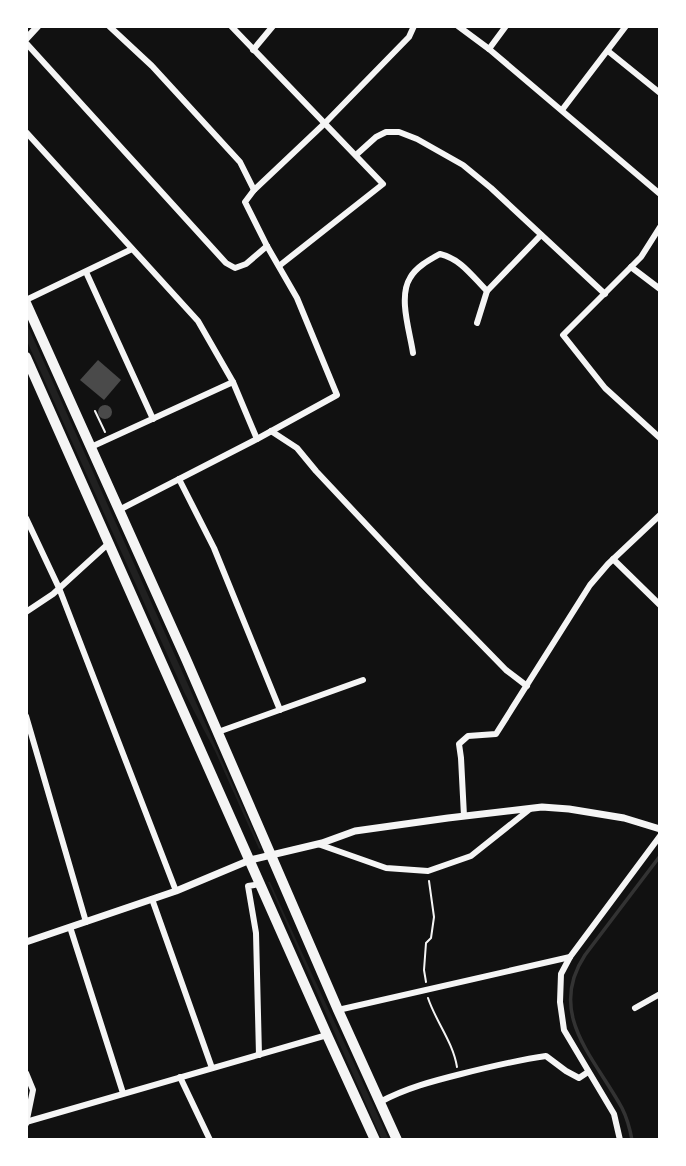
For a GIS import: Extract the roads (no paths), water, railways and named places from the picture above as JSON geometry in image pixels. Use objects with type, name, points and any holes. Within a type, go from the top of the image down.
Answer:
[{"type":"highway","points":[[26,302],[397,1140]]},
{"type":"highway","points":[[26,357],[375,1140]]},
{"type":"street","points":[[38,26],[26,41],[226,263],[236,268],[246,264],[267,246]]},
{"type":"street","points":[[109,26],[152,66],[240,162],[254,190]]},
{"type":"street","points":[[231,26],[383,184],[279,265]]},
{"type":"street","points":[[253,50],[273,26]]},
{"type":"street","points":[[119,510],[337,395],[297,298],[245,202],[254,190],[410,37],[414,26]]},
{"type":"street","points":[[458,26],[489,49],[660,194]]},
{"type":"street","points":[[489,49],[506,26]]},
{"type":"street","points":[[562,110],[626,26]]},
{"type":"street","points":[[608,51],[660,93]]},
{"type":"street","points":[[26,132],[198,321],[233,382],[257,439]]},
{"type":"street","points":[[356,155],[376,137],[386,132],[399,132],[417,139],[464,166],[606,294]]},
{"type":"street","points":[[660,227],[641,257],[563,335],[605,388],[660,438]]},
{"type":"street","points":[[477,323],[487,291],[541,235]]},
{"type":"street","points":[[26,302],[132,250]]},
{"type":"street","points":[[413,353],[403,296],[410,278],[422,264],[440,254],[451,257],[487,291]]},
{"type":"street","points":[[631,267],[660,289]]},
{"type":"street","points":[[86,272],[153,419]]},
{"type":"street","points":[[91,447],[233,382]]},
{"type":"street","points":[[271,431],[297,448],[423,585],[506,670],[527,686]]},
{"type":"street","points":[[178,480],[214,548],[280,710]]},
{"type":"street","points":[[464,816],[458,744],[468,736],[496,734],[590,585],[612,559],[660,515]]},
{"type":"street","points":[[26,518],[60,588],[176,891]]},
{"type":"street","points":[[26,612],[60,588],[109,543]]},
{"type":"street","points":[[612,559],[660,604]]},
{"type":"street","points":[[218,732],[363,680]]},
{"type":"street","points":[[26,716],[86,922]]},
{"type":"street","points":[[26,942],[176,891],[250,860],[318,845],[355,831],[542,807],[624,818],[660,829]]},
{"type":"street","points":[[318,845],[386,868],[428,871],[471,856],[530,809]]},
{"type":"street","points":[[620,1140],[614,1114],[564,1030],[560,1002],[561,974],[570,957],[660,836]]},
{"type":"street","points":[[259,1055],[256,933],[248,886],[260,884]]},
{"type":"street","points":[[152,899],[212,1068]]},
{"type":"street","points":[[70,927],[123,1093]]},
{"type":"street","points":[[338,1010],[570,957]]},
{"type":"street","points":[[635,1008],[660,994]]},
{"type":"street","points":[[26,1073],[33,1090],[26,1123],[327,1035]]},
{"type":"street","points":[[380,1102],[397,1092],[425,1083],[511,1061],[546,1056],[579,1078],[588,1072]]},
{"type":"street","points":[[180,1077],[210,1140]]},
{"type":"waterway","points":[[632,1140],[622,1108],[579,1035],[572,1016],[571,997],[574,976],[585,955],[660,856]]}]
